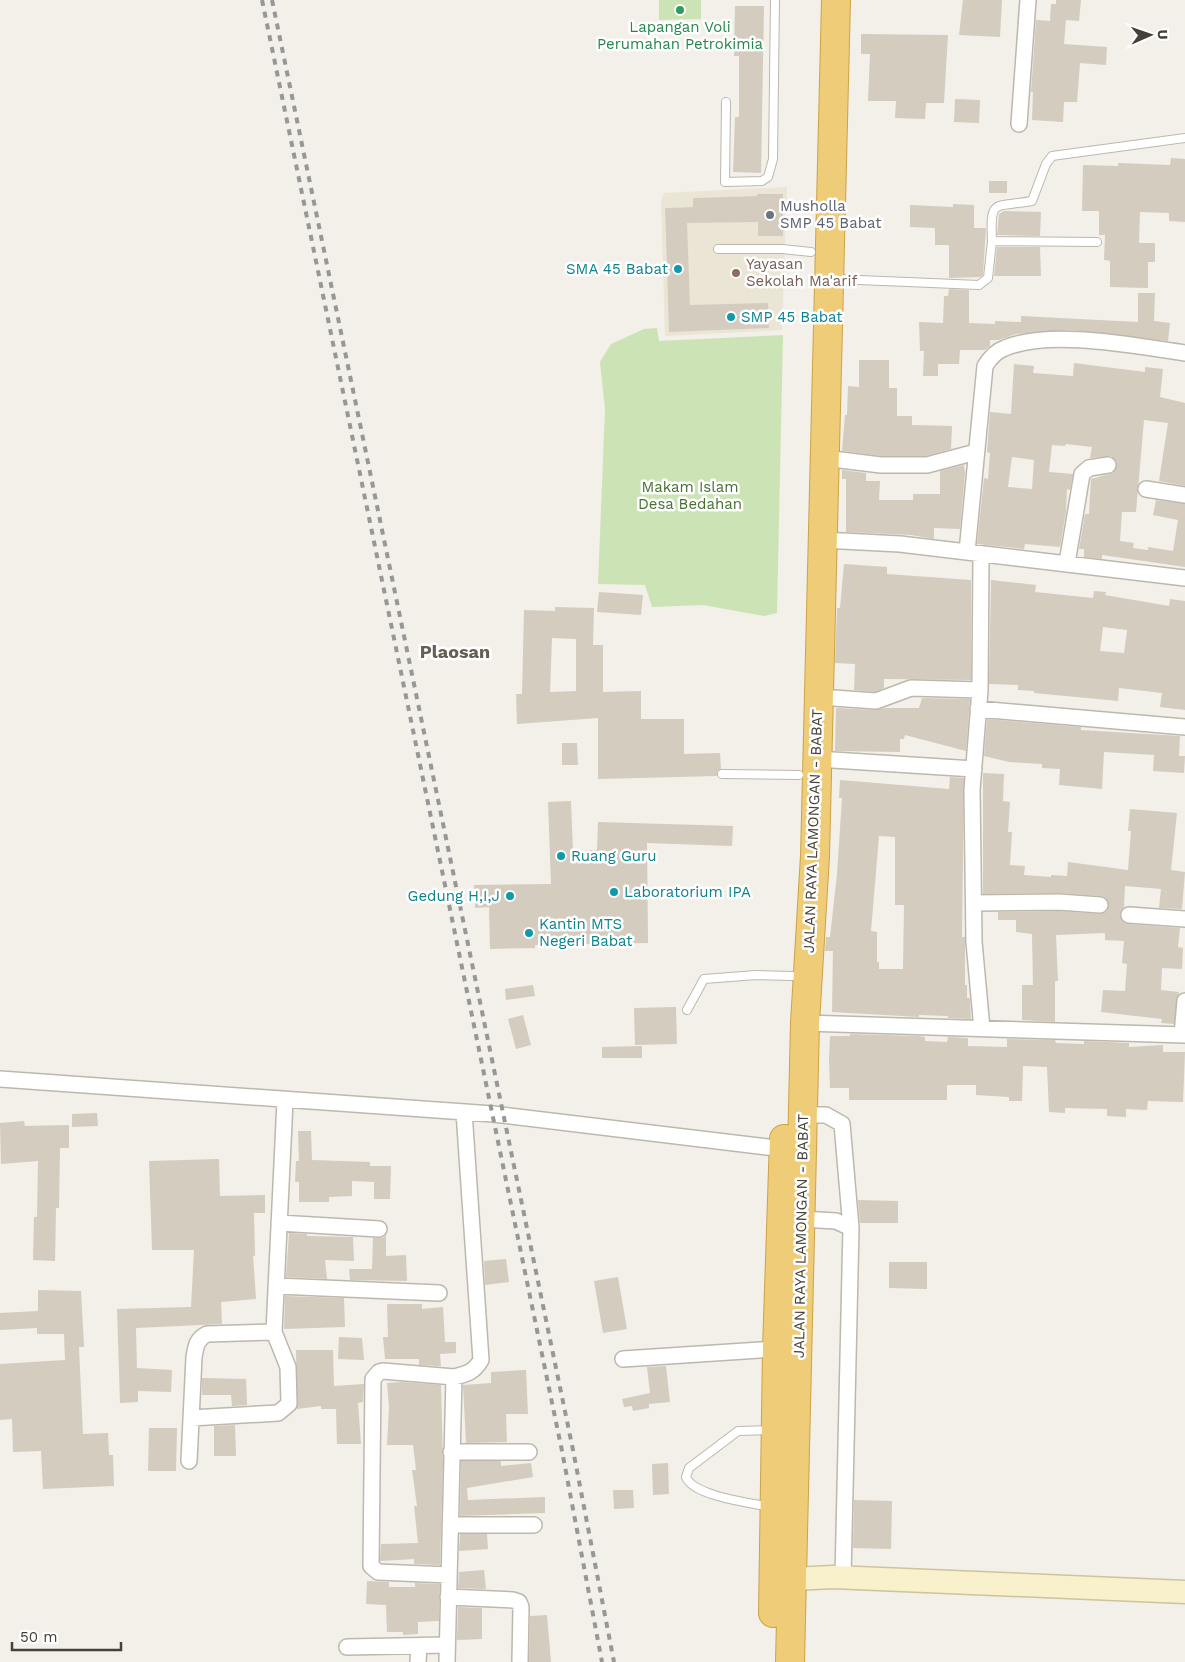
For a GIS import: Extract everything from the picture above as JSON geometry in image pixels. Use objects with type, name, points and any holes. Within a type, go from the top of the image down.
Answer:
[{"type":"highway","name":"JALAN RAYA LAMONGAN - BABAT","points":[[790,1662],[821,1578],[785,1508],[775,1430],[784,1149],[793,976],[808,767],[811,252],[818,0]]},
{"type":"highway","name":"JALAN RAYA LAMONGAN - BABAT","points":[[772,1662],[785,1508],[801,1219],[806,1023],[815,856],[808,767],[819,697],[824,458],[834,279],[836,0]]},
{"type":"street","points":[[1019,124],[1028,0]]},
{"type":"street","points":[[982,1029],[974,942],[974,769],[980,690],[974,553],[976,452],[985,366],[991,357],[1003,348],[1036,340],[1111,343],[1185,353]]},
{"type":"street","points":[[824,458],[881,466],[927,465],[976,452]]},
{"type":"street","points":[[1067,563],[1082,474],[1089,468],[1108,465]]},
{"type":"street","points":[[1146,489],[1185,495]]},
{"type":"street","points":[[823,540],[900,544],[1185,578]]},
{"type":"street","points":[[819,697],[868,701],[892,696],[911,688],[980,690]]},
{"type":"street","points":[[978,709],[1185,727]]},
{"type":"street","points":[[808,767],[974,769]]},
{"type":"street","points":[[974,903],[1060,902],[1100,905]]},
{"type":"street","points":[[1129,915],[1185,919]]},
{"type":"street","points":[[806,1023],[1184,1035],[1185,1001]]},
{"type":"street","points":[[0,1079],[285,1101],[492,1114],[784,1149]]},
{"type":"street","points":[[191,1418],[278,1413],[286,1409],[289,1404],[288,1366],[274,1332],[285,1101]]},
{"type":"street","points":[[449,1575],[378,1572],[371,1566],[373,1379],[379,1372],[383,1371],[454,1377],[467,1374],[476,1369],[481,1360],[464,1112]]},
{"type":"street","points":[[804,1115],[826,1115],[842,1124],[851,1228],[821,1578],[1185,1592]]},
{"type":"street","points":[[801,1219],[836,1221],[851,1228]]},
{"type":"street","points":[[280,1223],[379,1229]]},
{"type":"street","points":[[277,1286],[440,1293]]},
{"type":"street","points":[[189,1461],[194,1357],[196,1345],[200,1338],[208,1334],[274,1332]]},
{"type":"street","points":[[623,1359],[777,1349]]},
{"type":"street","points":[[447,1662],[454,1377]]},
{"type":"street","points":[[451,1452],[529,1452]]},
{"type":"street","points":[[450,1526],[534,1525]]},
{"type":"street","points":[[448,1598],[513,1600],[519,1602],[521,1607],[520,1662]]},
{"type":"street","points":[[347,1647],[448,1645]]},
{"type":"street","points":[[418,1662],[419,1646]]},
{"type":"lane","points":[[726,102],[725,182],[762,181],[768,177],[773,159],[775,0]]},
{"type":"lane","points":[[834,279],[979,286],[988,278],[992,241],[991,213],[994,208],[1003,204],[1032,201],[1046,164],[1052,156],[1185,138]]},
{"type":"lane","points":[[992,241],[1098,242]]},
{"type":"lane","points":[[718,250],[782,249],[811,252]]},
{"type":"lane","points":[[722,774],[808,767]]},
{"type":"lane","points":[[687,1010],[704,979],[756,975],[793,976]]},
{"type":"lane","points":[[775,1430],[738,1431],[689,1468],[686,1477],[691,1484],[708,1493],[785,1508]]},
{"type":"shaded area","name":"Yayasan Sekolah Ma'arif","points":[[787,187],[782,330],[665,336],[661,201],[664,193]],"holes":[[[757,194],[783,194],[783,236],[758,236]],[[752,196],[753,221],[694,223],[693,198]],[[686,207],[691,330],[669,331],[665,208]],[[768,303],[769,328],[695,331],[694,305]]]},
{"type":"green space","name":"Lapangan Voli Perumahan Petrokimia","points":[[659,0],[701,0],[701,19],[659,20]]},
{"type":"green space","name":"Makam Islam Desa Bedahan","points":[[657,328],[659,341],[783,335],[777,613],[764,616],[703,605],[652,607],[645,585],[598,584],[605,409],[600,362],[611,344],[644,329]]},
{"type":"building","points":[[963,0],[1002,0],[1000,37],[959,35]]},
{"type":"building","points":[[1056,0],[1081,0],[1079,21],[1066,20],[1064,44],[1107,47],[1106,65],[1080,63],[1077,102],[1064,102],[1063,122],[1032,120],[1033,92],[1031,92],[1036,20],[1050,21],[1051,4],[1056,4]]},
{"type":"building","points":[[735,6],[764,6],[761,173],[733,172],[735,117],[739,117],[739,56],[734,56]]},
{"type":"building","points":[[861,34],[948,35],[944,103],[926,103],[925,119],[895,118],[896,101],[868,101],[870,54],[861,54]]},
{"type":"building","points":[[955,99],[980,100],[979,123],[954,122]]},
{"type":"building","points":[[1171,158],[1185,159],[1185,222],[1169,221],[1169,213],[1140,212],[1139,243],[1155,243],[1155,262],[1148,262],[1148,288],[1110,287],[1110,261],[1104,260],[1105,235],[1099,235],[1099,211],[1082,211],[1083,165],[1118,166],[1118,163],[1170,165]]},
{"type":"building","points":[[989,181],[1007,181],[1007,193],[989,193]]},
{"type":"building","points":[[757,194],[783,194],[783,236],[758,236],[758,222],[687,223],[690,305],[768,303],[769,328],[669,332],[665,208],[693,207],[693,198],[757,196]]},
{"type":"building","points":[[953,204],[974,205],[974,228],[986,228],[983,275],[980,277],[949,278],[949,245],[935,245],[935,228],[910,227],[910,205],[953,207]]},
{"type":"building","points":[[1004,211],[1041,212],[1040,236],[997,235],[999,214]]},
{"type":"building","points":[[997,247],[1040,247],[1041,276],[994,276]]},
{"type":"building","points":[[949,289],[969,290],[969,323],[995,324],[995,321],[1021,322],[1021,316],[1138,322],[1138,293],[1155,293],[1154,321],[1170,323],[1168,341],[1070,330],[1016,334],[999,340],[990,340],[990,346],[985,350],[960,350],[959,364],[938,364],[938,376],[923,376],[924,351],[920,351],[919,322],[943,323],[944,296],[948,296]]},
{"type":"building","points":[[859,360],[889,360],[889,388],[897,388],[897,416],[912,416],[912,425],[952,426],[951,449],[926,456],[882,456],[842,451],[845,415],[847,415],[848,386],[859,387]]},
{"type":"building","points":[[1074,363],[1145,372],[1145,367],[1163,369],[1160,397],[1185,403],[1185,486],[1159,481],[1168,423],[1144,420],[1136,512],[1122,512],[1120,541],[1134,543],[1133,548],[1148,550],[1148,547],[1173,551],[1178,520],[1153,515],[1156,500],[1185,504],[1185,567],[1102,555],[1102,559],[1084,557],[1084,549],[1079,549],[1085,514],[1089,514],[1091,479],[1113,473],[1117,463],[1111,456],[1090,458],[1092,447],[1066,444],[1065,446],[1052,445],[1049,472],[1073,474],[1070,490],[1067,489],[1066,512],[1060,547],[1025,544],[1024,549],[977,544],[984,478],[988,479],[990,453],[987,452],[990,412],[1011,414],[1014,364],[1034,366],[1033,373],[1073,376]],"holes":[[[1012,457],[1034,460],[1032,489],[1008,487]]]},
{"type":"building","points":[[964,465],[960,529],[934,528],[934,539],[911,535],[846,532],[846,479],[842,479],[842,470],[866,473],[866,481],[880,481],[879,500],[913,500],[913,494],[940,494],[940,471]]},
{"type":"building","points":[[844,564],[887,567],[887,574],[971,580],[971,680],[884,679],[884,688],[875,692],[854,690],[855,664],[835,663],[837,608],[840,608]]},
{"type":"building","points":[[991,580],[1036,585],[1035,592],[1093,598],[1094,591],[1106,592],[1105,595],[1169,606],[1170,599],[1185,601],[1185,710],[1160,707],[1162,693],[1119,688],[1118,701],[1034,693],[1034,691],[1018,690],[1018,685],[989,684]],"holes":[[[1103,627],[1127,630],[1124,653],[1100,651]]]},
{"type":"building","points":[[599,592],[643,595],[641,615],[597,612]]},
{"type":"building","points":[[555,607],[594,608],[593,645],[603,645],[603,692],[641,691],[641,719],[684,719],[684,754],[720,753],[721,769],[717,772],[717,776],[598,779],[598,718],[517,724],[516,694],[522,694],[524,610],[555,611]],"holes":[[[552,638],[576,639],[576,691],[550,692]]]},
{"type":"building","points":[[922,698],[970,699],[966,751],[905,735],[904,739],[900,739],[900,752],[835,751],[836,708],[875,710],[885,708],[919,708]]},
{"type":"building","points":[[987,719],[1081,727],[1081,730],[1180,736],[1179,756],[1185,756],[1184,773],[1153,771],[1154,755],[1104,752],[1102,789],[1059,785],[1060,769],[1042,768],[1042,764],[1009,762],[984,756]]},
{"type":"building","points":[[562,743],[577,743],[578,765],[562,765]]},
{"type":"building","points":[[983,773],[1004,774],[1003,801],[1010,802],[1008,832],[1012,832],[1010,865],[1025,866],[1024,875],[1067,876],[1068,862],[1128,870],[1131,831],[1128,831],[1130,809],[1177,813],[1171,870],[1185,872],[1182,909],[1159,908],[1161,889],[1125,886],[1124,907],[1120,915],[1123,922],[1128,924],[1180,928],[1178,947],[1183,948],[1182,969],[1162,968],[1161,990],[1179,992],[1174,1024],[1161,1023],[1162,1019],[1101,1012],[1103,990],[1125,991],[1127,964],[1122,963],[1124,941],[1105,940],[1105,933],[1056,935],[1058,981],[1055,981],[1055,1022],[1022,1020],[1022,985],[1033,985],[1032,934],[1016,932],[1016,920],[998,920],[998,912],[1059,911],[1100,914],[1107,911],[1109,905],[1106,898],[1101,896],[1059,893],[983,894]]},
{"type":"building","points":[[950,777],[964,778],[962,937],[965,937],[965,985],[967,985],[967,998],[970,998],[971,1019],[948,1018],[948,1016],[919,1015],[919,1017],[832,1012],[833,951],[825,951],[826,937],[830,937],[837,874],[842,798],[839,798],[840,780],[949,789]],"holes":[[[879,836],[895,837],[895,905],[904,905],[903,969],[879,969],[879,962],[877,962],[877,932],[871,931]]]},
{"type":"building","points":[[571,801],[573,851],[597,850],[598,822],[733,826],[732,846],[647,843],[648,943],[535,945],[535,948],[490,949],[489,907],[475,908],[474,885],[551,884],[548,802]]},
{"type":"building","points":[[533,985],[535,996],[506,1000],[505,989]]},
{"type":"building","points":[[676,1007],[677,1044],[635,1045],[634,1008]]},
{"type":"building","points":[[523,1015],[531,1045],[516,1049],[508,1019]]},
{"type":"building","points":[[850,1034],[919,1036],[925,1037],[925,1041],[947,1042],[948,1037],[968,1038],[968,1046],[1007,1047],[1007,1039],[1055,1040],[1056,1043],[1084,1044],[1084,1041],[1129,1043],[1129,1047],[1163,1045],[1163,1052],[1185,1052],[1183,1102],[1148,1101],[1147,1110],[1126,1109],[1126,1117],[1107,1116],[1107,1109],[1065,1108],[1065,1113],[1049,1112],[1047,1067],[1023,1066],[1022,1101],[1009,1101],[1009,1097],[976,1095],[976,1085],[947,1085],[947,1100],[849,1100],[849,1088],[830,1088],[829,1059],[830,1036],[850,1036]]},
{"type":"building","points":[[642,1046],[642,1058],[602,1058],[602,1047]]},
{"type":"building","points":[[97,1113],[98,1126],[72,1127],[72,1114]]},
{"type":"building","points":[[24,1121],[25,1126],[69,1125],[69,1148],[60,1148],[59,1208],[56,1208],[55,1261],[33,1260],[34,1217],[37,1217],[38,1161],[1,1164],[0,1123]]},
{"type":"building","points":[[298,1131],[311,1131],[312,1160],[370,1162],[370,1166],[391,1166],[390,1199],[374,1199],[374,1182],[352,1181],[352,1196],[329,1197],[329,1202],[299,1202],[299,1182],[295,1182],[296,1161],[299,1161]]},
{"type":"building","points":[[219,1159],[220,1196],[265,1195],[265,1213],[254,1213],[255,1256],[253,1256],[256,1299],[221,1302],[222,1324],[136,1328],[137,1368],[172,1370],[171,1392],[138,1391],[138,1402],[120,1403],[117,1309],[191,1307],[194,1250],[152,1250],[149,1161]]},
{"type":"building","points":[[858,1200],[898,1201],[898,1223],[860,1223]]},
{"type":"building","points":[[289,1233],[307,1234],[307,1236],[353,1237],[354,1261],[325,1260],[327,1279],[286,1277]]},
{"type":"building","points":[[386,1235],[386,1256],[406,1255],[407,1281],[350,1280],[349,1269],[372,1269],[373,1238],[383,1238]]},
{"type":"building","points":[[506,1259],[509,1282],[485,1285],[484,1261]]},
{"type":"building","points":[[889,1262],[927,1262],[927,1289],[889,1288]]},
{"type":"building","points":[[618,1277],[627,1329],[603,1333],[594,1281]]},
{"type":"building","points":[[38,1290],[81,1291],[84,1347],[79,1347],[83,1434],[108,1433],[109,1455],[113,1455],[114,1486],[43,1489],[41,1451],[13,1452],[12,1419],[0,1420],[0,1364],[65,1360],[64,1334],[37,1334],[37,1328],[0,1330],[0,1313],[38,1311]]},
{"type":"building","points":[[285,1296],[344,1298],[345,1327],[284,1329]]},
{"type":"building","points":[[387,1304],[422,1304],[422,1309],[443,1307],[445,1342],[456,1342],[456,1353],[440,1354],[441,1366],[419,1365],[419,1359],[385,1359],[383,1337],[388,1337]]},
{"type":"building","points":[[339,1337],[362,1338],[364,1360],[338,1359]]},
{"type":"building","points":[[296,1350],[333,1350],[334,1386],[364,1384],[363,1402],[358,1403],[361,1444],[337,1444],[336,1409],[321,1409],[321,1406],[297,1409]]},
{"type":"building","points":[[666,1366],[670,1402],[649,1404],[649,1408],[633,1411],[632,1406],[624,1407],[622,1399],[650,1393],[647,1367]]},
{"type":"building","points":[[526,1370],[528,1414],[506,1414],[507,1442],[466,1443],[463,1385],[491,1383],[491,1372]]},
{"type":"building","points":[[202,1378],[246,1379],[247,1405],[232,1406],[231,1395],[202,1395]]},
{"type":"building","points":[[402,1382],[441,1385],[443,1463],[440,1565],[414,1564],[414,1559],[380,1561],[381,1544],[418,1543],[414,1506],[417,1506],[412,1470],[416,1470],[413,1445],[387,1445],[389,1407],[387,1383]]},
{"type":"building","points":[[235,1425],[236,1456],[214,1456],[214,1426]]},
{"type":"building","points":[[149,1428],[177,1428],[176,1471],[148,1471]]},
{"type":"building","points":[[461,1461],[501,1461],[501,1466],[531,1463],[533,1477],[467,1488],[468,1500],[545,1497],[545,1513],[460,1516]]},
{"type":"building","points":[[668,1463],[669,1494],[653,1495],[652,1464]]},
{"type":"building","points":[[613,1490],[633,1490],[634,1508],[614,1509]]},
{"type":"building","points":[[854,1500],[892,1501],[891,1549],[853,1548]]},
{"type":"building","points":[[460,1534],[487,1534],[488,1549],[459,1551]]},
{"type":"building","points":[[484,1570],[486,1589],[458,1588],[459,1572]]},
{"type":"building","points":[[367,1581],[389,1582],[389,1587],[415,1587],[415,1583],[440,1584],[439,1621],[418,1622],[418,1634],[403,1635],[403,1632],[387,1632],[386,1605],[366,1604]]},
{"type":"building","points":[[458,1607],[482,1608],[482,1639],[457,1640]]},
{"type":"building","points":[[547,1615],[551,1662],[529,1662],[530,1616]]},
{"type":"railway","points":[[262,0],[562,1451],[602,1662]]},
{"type":"railway","points":[[272,0],[573,1450],[614,1662]]},
{"type":"place","name":"Lapangan Voli Perumahan Petrokimia","points":[[680,10]]},
{"type":"place","name":"Musholla SMP 45 Babat","points":[[770,215]]},
{"type":"place","name":"SMA 45 Babat","points":[[678,269]]},
{"type":"place","name":"Yayasan Sekolah Ma'arif","points":[[736,273]]},
{"type":"place","name":"SMP 45 Babat","points":[[731,317]]},
{"type":"place","name":"Ruang Guru","points":[[561,856]]},
{"type":"place","name":"Laboratorium IPA","points":[[614,892]]},
{"type":"place","name":"Gedung H,I,J","points":[[510,896]]},
{"type":"place","name":"Kantin MTS Negeri Babat","points":[[529,933]]},
{"type":"district","name":"Plaosan","points":[[455,652]]}]
